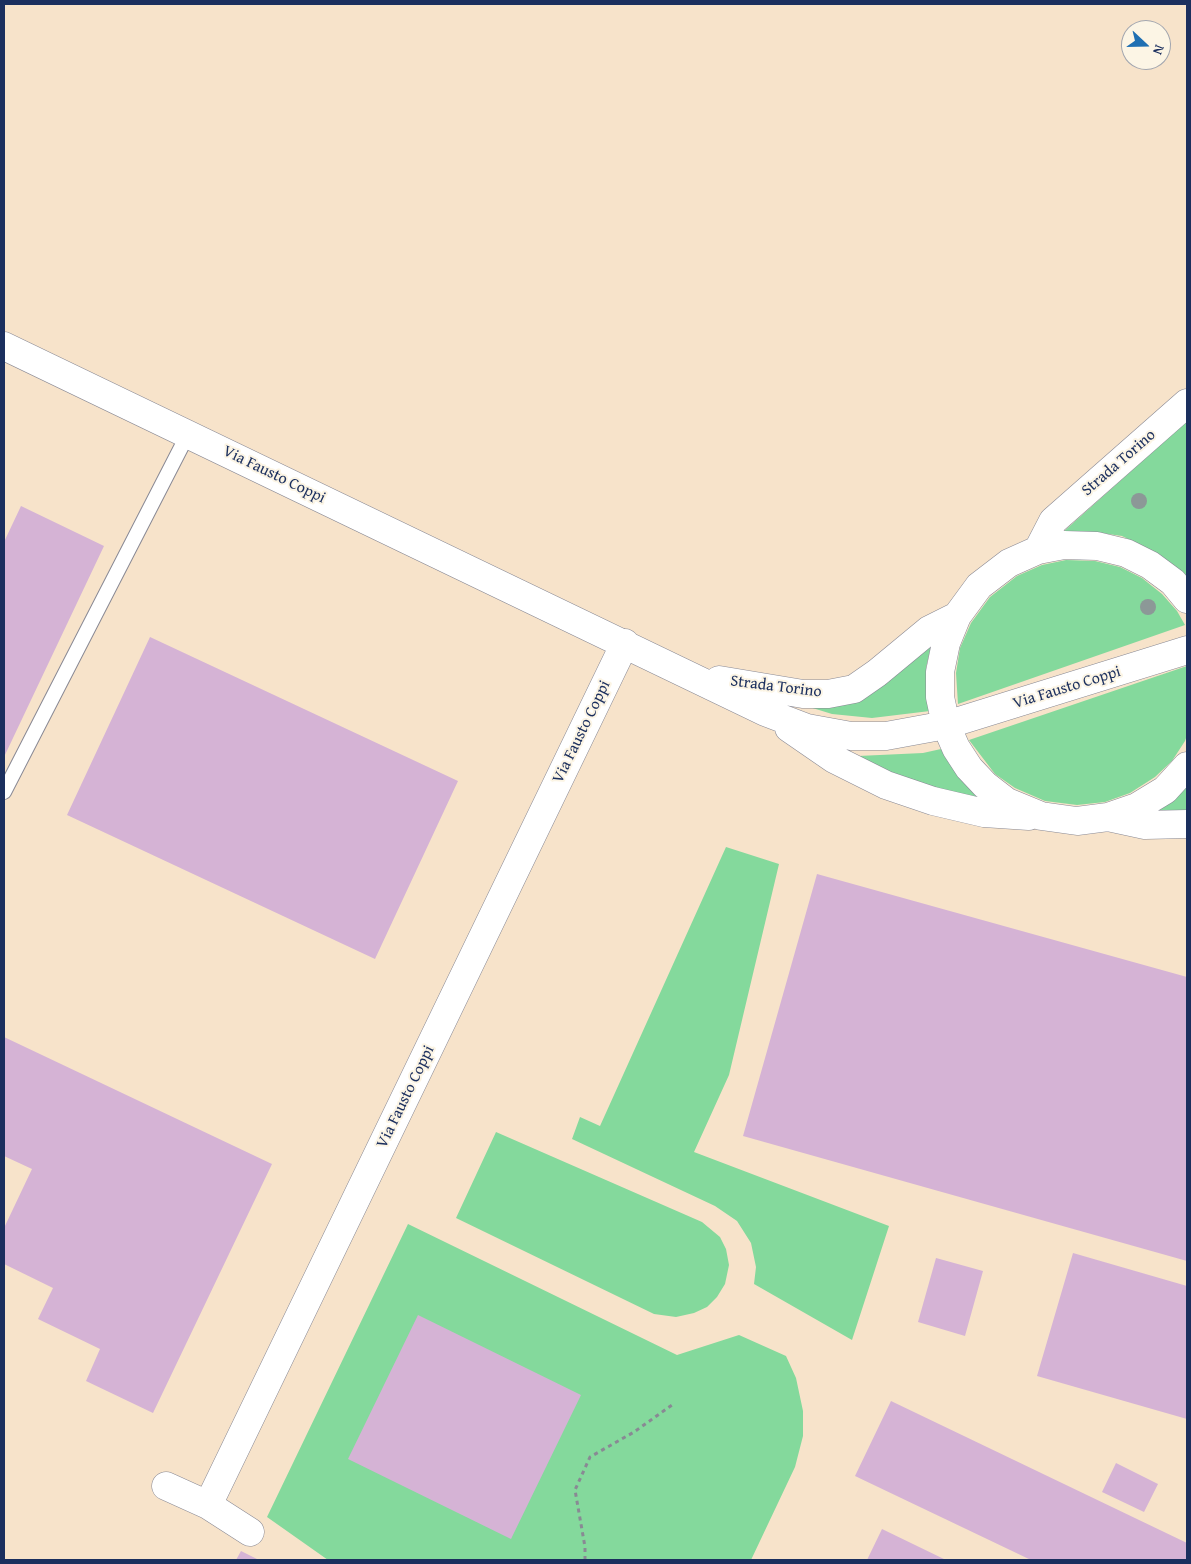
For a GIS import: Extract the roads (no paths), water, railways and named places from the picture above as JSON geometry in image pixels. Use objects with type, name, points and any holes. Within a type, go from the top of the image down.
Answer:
[{"type":"street","name":"Via Fausto Coppi","points":[[4,346],[625,643],[765,712],[807,728],[851,736],[886,736],[946,725],[1187,650]]},
{"type":"street","name":"Strada Torino","points":[[1038,550],[1053,521],[1187,403]]},
{"type":"street","name":"Via Fausto Coppi","points":[[1041,816],[1007,802],[985,785],[969,768],[956,748],[946,725],[940,697],[940,672],[946,643],[957,616],[979,586],[1009,563],[1038,550],[1064,545],[1097,546],[1126,553],[1150,565],[1173,582],[1187,599]]},
{"type":"street","name":"Strada Torino","points":[[690,675],[803,694],[828,694],[854,689],[878,673],[929,630],[957,616]]},
{"type":"street","name":"Via Fausto Coppi","points":[[208,1505],[625,643]]},
{"type":"street","name":"Via Fausto Coppi","points":[[765,712],[834,759],[886,785],[933,801],[984,813],[1041,816],[1077,821],[1108,818],[1137,807],[1165,790],[1187,766]]},
{"type":"street","name":"Via Fausto Coppi","points":[[1108,818],[1145,825],[1187,824]]},
{"type":"street","points":[[166,1486],[208,1505],[250,1532]]},
{"type":"lane","points":[[4,792],[188,434]]}]
